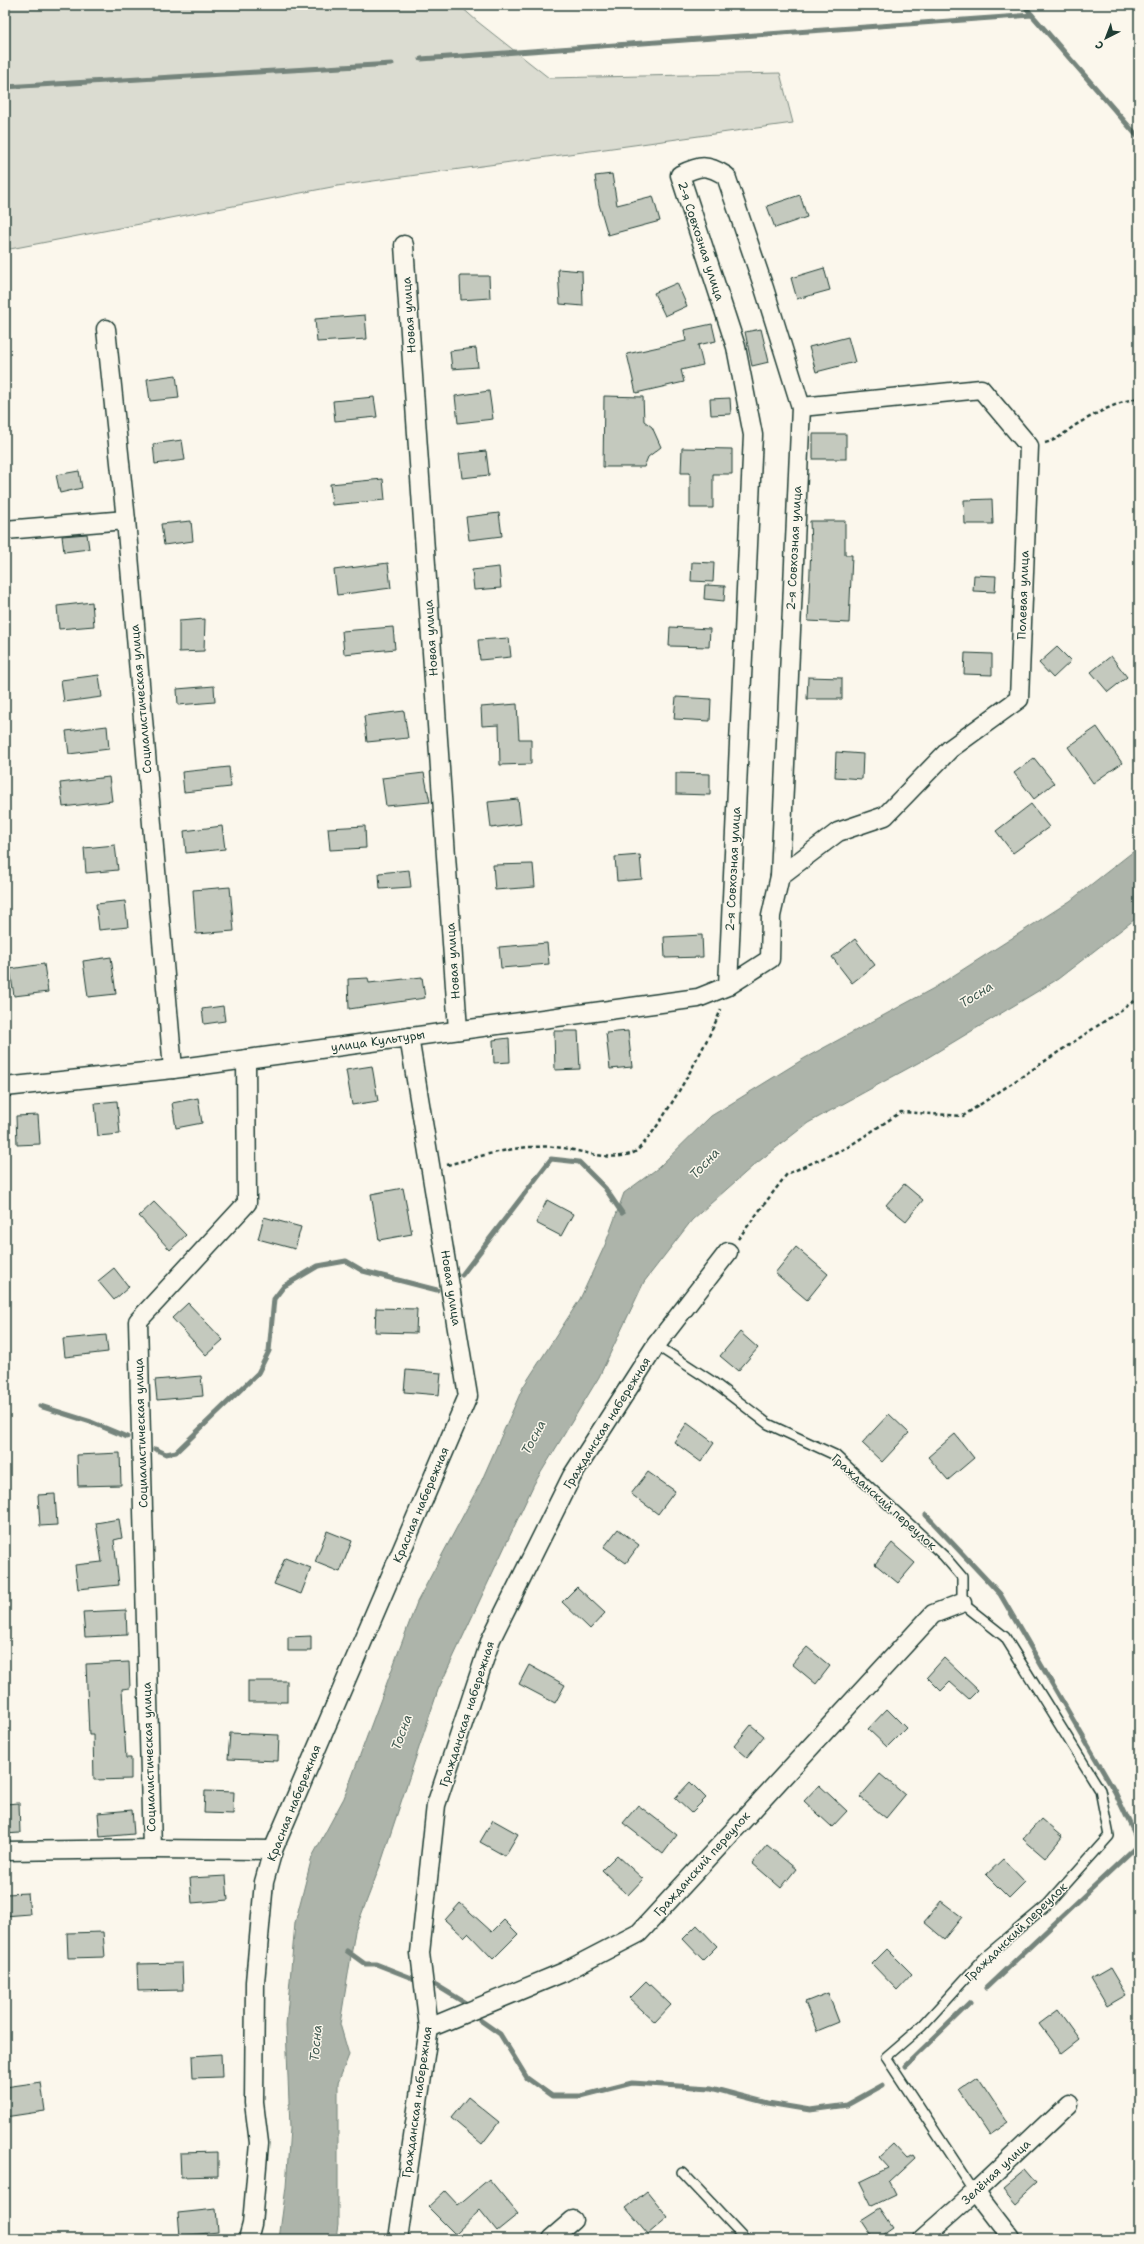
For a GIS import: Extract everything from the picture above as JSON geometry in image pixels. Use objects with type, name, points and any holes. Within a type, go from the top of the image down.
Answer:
[{"type":"street","name":"2-я Совхозная улица","points":[[728,986],[753,435],[736,347],[680,175],[696,167],[712,167],[726,176],[764,288],[801,407],[780,876],[771,916],[770,959],[746,975]]},
{"type":"street","name":"Новая улица","points":[[404,245],[458,1030]]},
{"type":"street","name":"Социалистическая улица","points":[[106,329],[126,520],[173,1070]]},
{"type":"street","points":[[801,407],[981,389],[1029,446]]},
{"type":"street","name":"Полевая улица","points":[[780,876],[838,832],[885,816],[950,749],[1019,699],[1029,446]]},
{"type":"street","points":[[5,530],[126,520]]},
{"type":"street","name":"улица Культуры","points":[[5,1087],[173,1070],[698,998],[728,986],[746,975]]},
{"type":"street","name":"Новая улица","points":[[409,1037],[468,1396]]},
{"type":"street","name":"Социалистическая улица","points":[[152,1849],[138,1321],[247,1203],[246,1060]]},
{"type":"street","name":"Гражданская набережная","points":[[398,2239],[429,2028],[420,1953],[436,1805],[491,1639],[572,1476],[656,1345],[728,1252]]},
{"type":"street","name":"Красная набережная","points":[[248,2239],[252,2224],[259,2143],[254,2103],[255,1982],[264,1882],[273,1850],[468,1396]]},
{"type":"street","name":"Гражданский переулок","points":[[429,2028],[564,1972],[639,1933],[933,1614],[962,1603]]},
{"type":"street","points":[[5,1851],[152,1849],[273,1850]]},
{"type":"street","name":"Зелёная улица","points":[[922,2239],[976,2192],[1068,2104]]},
{"type":"street","points":[[976,2192],[1011,2239]]},
{"type":"street","points":[[551,2239],[573,2220]]},
{"type":"lane","name":"Гражданский переулок","points":[[656,1345],[713,1382],[768,1424],[835,1456],[944,1556],[962,1577],[962,1603],[1005,1637],[1100,1790],[1109,1836],[1048,1904],[986,1956],[923,2025],[886,2057],[976,2192]]},
{"type":"lane","points":[[682,2172],[745,2239]]},
{"type":"path","points":[[1029,446],[1054,441],[1079,423],[1126,400],[1139,398]]},
{"type":"path","points":[[431,1168],[529,1147],[555,1147],[607,1156],[633,1152],[644,1143],[701,1054],[718,1018],[728,986]]},
{"type":"path","points":[[728,1252],[787,1174],[848,1148],[901,1112],[963,1116],[1139,998]]},
{"type":"shaded area","points":[[5,5],[459,5],[478,22],[549,78],[780,73],[793,123],[337,186],[5,250]]},
{"type":"water","name":"Тосна","points":[[1139,847],[1139,916],[1058,979],[927,1058],[808,1123],[753,1166],[692,1220],[644,1282],[599,1377],[534,1484],[438,1690],[380,1866],[355,1931],[340,2024],[349,2055],[338,2083],[338,2225],[336,2239],[279,2239],[286,2187],[290,2128],[286,2026],[295,1923],[312,1857],[344,1798],[417,1602],[481,1482],[523,1387],[580,1299],[605,1245],[624,1193],[658,1168],[711,1116],[805,1058],[934,988],[1070,901]]},
{"type":"building","points":[[612,174],[617,205],[653,196],[660,221],[608,235],[599,204],[595,176]]},
{"type":"building","points":[[800,195],[807,217],[775,228],[767,206]]},
{"type":"building","points":[[824,268],[830,290],[797,299],[791,278]]},
{"type":"building","points":[[558,269],[582,271],[583,306],[560,304]]},
{"type":"building","points":[[460,276],[489,276],[490,298],[461,300]]},
{"type":"building","points":[[677,283],[687,306],[665,316],[654,293]]},
{"type":"building","points":[[365,315],[367,339],[317,342],[315,319]]},
{"type":"building","points":[[712,324],[716,341],[698,345],[703,365],[681,370],[684,382],[636,393],[627,354],[686,341],[684,330]]},
{"type":"building","points":[[761,329],[769,362],[752,366],[745,332]]},
{"type":"building","points":[[848,337],[855,362],[816,372],[809,347]]},
{"type":"building","points":[[476,348],[478,367],[452,369],[450,351]]},
{"type":"building","points":[[176,375],[179,398],[150,401],[147,379]]},
{"type":"building","points":[[489,391],[493,419],[458,423],[455,396]]},
{"type":"building","points":[[604,396],[643,397],[644,421],[652,427],[661,447],[648,457],[644,467],[603,467]]},
{"type":"building","points":[[374,397],[377,417],[335,421],[333,401]]},
{"type":"building","points":[[730,398],[731,414],[711,415],[710,399]]},
{"type":"building","points":[[813,434],[846,434],[846,459],[813,459]]},
{"type":"building","points":[[182,440],[185,460],[155,464],[153,444]]},
{"type":"building","points":[[682,448],[732,449],[732,474],[713,474],[713,508],[690,508],[690,473],[681,473]]},
{"type":"building","points":[[486,451],[489,475],[462,478],[459,454]]},
{"type":"building","points":[[79,471],[82,488],[60,493],[56,475]]},
{"type":"building","points":[[383,479],[385,500],[332,505],[330,484]]},
{"type":"building","points":[[992,499],[993,524],[965,524],[964,500]]},
{"type":"building","points":[[499,513],[502,536],[469,540],[466,517]]},
{"type":"building","points":[[191,521],[193,541],[164,545],[161,524]]},
{"type":"building","points":[[810,521],[845,521],[845,555],[852,555],[849,623],[808,621],[811,546]]},
{"type":"building","points":[[87,534],[89,549],[64,552],[62,536]]},
{"type":"building","points":[[692,562],[714,563],[713,582],[691,581]]},
{"type":"building","points":[[388,563],[391,588],[337,595],[334,570]]},
{"type":"building","points":[[499,567],[501,588],[474,590],[472,570]]},
{"type":"building","points":[[974,575],[996,576],[995,592],[973,591]]},
{"type":"building","points":[[705,585],[725,586],[724,601],[704,599]]},
{"type":"building","points":[[92,602],[94,626],[59,629],[57,606]]},
{"type":"building","points":[[205,619],[204,651],[179,652],[179,621]]},
{"type":"building","points":[[393,627],[395,649],[344,654],[342,631]]},
{"type":"building","points":[[670,627],[710,629],[709,647],[669,646]]},
{"type":"building","points":[[509,638],[511,657],[480,660],[478,640]]},
{"type":"building","points":[[1057,647],[1071,661],[1053,678],[1039,663]]},
{"type":"building","points":[[965,653],[992,654],[992,675],[964,674]]},
{"type":"building","points":[[1111,656],[1127,677],[1108,692],[1091,672]]},
{"type":"building","points":[[99,675],[102,697],[64,702],[61,680]]},
{"type":"building","points":[[808,677],[842,678],[842,699],[807,699]]},
{"type":"building","points":[[214,686],[215,702],[178,705],[177,689]]},
{"type":"building","points":[[676,697],[711,699],[710,721],[674,719]]},
{"type":"building","points":[[517,704],[519,739],[531,739],[531,764],[500,765],[499,725],[482,726],[481,707]]},
{"type":"building","points":[[404,711],[408,738],[367,742],[364,716]]},
{"type":"building","points":[[107,726],[109,749],[69,754],[66,731]]},
{"type":"building","points":[[1097,727],[1122,763],[1093,783],[1068,747]]},
{"type":"building","points":[[836,752],[863,754],[862,779],[835,777]]},
{"type":"building","points":[[1034,758],[1054,783],[1034,799],[1014,773]]},
{"type":"building","points":[[229,767],[231,787],[184,792],[182,772]]},
{"type":"building","points":[[424,773],[430,802],[386,806],[382,778]]},
{"type":"building","points":[[676,773],[710,774],[710,795],[676,794]]},
{"type":"building","points":[[109,777],[112,801],[63,807],[60,783]]},
{"type":"building","points":[[518,799],[521,824],[491,828],[488,802]]},
{"type":"building","points":[[1031,804],[1049,827],[1013,853],[996,831]]},
{"type":"building","points":[[222,826],[225,849],[186,853],[184,831]]},
{"type":"building","points":[[365,826],[366,848],[330,850],[328,828]]},
{"type":"building","points":[[115,845],[118,870],[86,873],[84,848]]},
{"type":"building","points":[[640,855],[642,879],[617,881],[615,857]]},
{"type":"building","points":[[533,864],[535,887],[495,890],[493,865]]},
{"type":"building","points":[[409,870],[411,887],[380,889],[379,873]]},
{"type":"building","points":[[230,887],[234,931],[196,934],[193,890]]},
{"type":"building","points":[[125,901],[128,927],[99,930],[96,904]]},
{"type":"building","points":[[702,935],[703,957],[665,958],[664,937]]},
{"type":"building","points":[[855,939],[875,965],[852,983],[832,957]]},
{"type":"building","points":[[547,943],[549,964],[501,968],[499,947]]},
{"type":"building","points":[[111,957],[116,994],[88,997],[83,961]]},
{"type":"building","points":[[44,964],[48,992],[14,996],[10,969]]},
{"type":"building","points":[[422,977],[425,998],[349,1009],[348,979],[368,978],[369,983]]},
{"type":"building","points":[[223,1006],[225,1021],[204,1024],[202,1009]]},
{"type":"building","points":[[554,1031],[578,1031],[580,1069],[555,1070]]},
{"type":"building","points":[[628,1031],[632,1067],[610,1069],[606,1033]]},
{"type":"building","points":[[509,1038],[510,1062],[494,1063],[493,1040]]},
{"type":"building","points":[[372,1066],[378,1101],[352,1105],[346,1070]]},
{"type":"building","points":[[198,1098],[202,1123],[176,1128],[172,1103]]},
{"type":"building","points":[[117,1101],[120,1134],[98,1136],[95,1103]]},
{"type":"building","points":[[38,1115],[40,1144],[17,1145],[16,1116]]},
{"type":"building","points":[[904,1184],[923,1200],[906,1221],[886,1205]]},
{"type":"building","points":[[403,1188],[412,1234],[379,1240],[371,1194]]},
{"type":"building","points":[[547,1200],[573,1214],[561,1236],[536,1223]]},
{"type":"building","points":[[154,1202],[186,1235],[170,1250],[139,1216]]},
{"type":"building","points":[[264,1217],[301,1227],[295,1249],[258,1239]]},
{"type":"building","points":[[796,1247],[828,1274],[807,1300],[775,1273]]},
{"type":"building","points":[[114,1268],[129,1287],[114,1300],[98,1281]]},
{"type":"building","points":[[188,1303],[223,1340],[206,1355],[172,1318]]},
{"type":"building","points":[[376,1308],[417,1309],[416,1333],[375,1332]]},
{"type":"building","points":[[740,1332],[758,1348],[738,1371],[720,1356]]},
{"type":"building","points":[[106,1335],[108,1352],[65,1357],[63,1339]]},
{"type":"building","points":[[406,1370],[441,1373],[439,1395],[404,1392]]},
{"type":"building","points":[[201,1376],[203,1396],[157,1400],[155,1380]]},
{"type":"building","points":[[889,1414],[909,1433],[882,1462],[862,1443]]},
{"type":"building","points":[[687,1423],[714,1443],[701,1462],[674,1442]]},
{"type":"building","points":[[955,1434],[974,1458],[948,1480],[928,1457]]},
{"type":"building","points":[[120,1453],[121,1485],[78,1486],[77,1455]]},
{"type":"building","points":[[648,1472],[675,1491],[658,1514],[631,1494]]},
{"type":"building","points":[[55,1494],[57,1525],[40,1526],[38,1495]]},
{"type":"building","points":[[119,1519],[122,1538],[114,1540],[119,1585],[78,1589],[75,1565],[102,1562],[96,1523]]},
{"type":"building","points":[[618,1529],[639,1545],[626,1563],[604,1547]]},
{"type":"building","points":[[327,1531],[352,1541],[340,1572],[315,1562]]},
{"type":"building","points":[[892,1543],[915,1563],[898,1583],[875,1564]]},
{"type":"building","points":[[285,1558],[311,1568],[301,1594],[274,1584]]},
{"type":"building","points":[[577,1587],[605,1613],[590,1629],[562,1602]]},
{"type":"building","points":[[126,1610],[127,1635],[85,1637],[83,1612]]},
{"type":"building","points":[[311,1636],[311,1651],[288,1651],[288,1637]]},
{"type":"building","points":[[807,1647],[830,1666],[816,1684],[792,1664]]},
{"type":"building","points":[[944,1658],[978,1690],[969,1699],[950,1682],[941,1691],[927,1677]]},
{"type":"building","points":[[129,1662],[130,1688],[122,1689],[126,1758],[131,1758],[131,1779],[94,1780],[93,1735],[89,1735],[86,1664]]},
{"type":"building","points":[[529,1665],[565,1685],[555,1703],[519,1684]]},
{"type":"building","points":[[248,1681],[287,1681],[287,1702],[248,1702]]},
{"type":"building","points":[[887,1709],[906,1728],[887,1747],[868,1729]]},
{"type":"building","points":[[751,1725],[764,1736],[747,1757],[734,1746]]},
{"type":"building","points":[[230,1733],[279,1735],[278,1761],[228,1759]]},
{"type":"building","points":[[880,1774],[905,1795],[886,1818],[860,1797]]},
{"type":"building","points":[[690,1782],[706,1798],[691,1813],[675,1798]]},
{"type":"building","points":[[819,1785],[847,1811],[832,1827],[804,1801]]},
{"type":"building","points":[[205,1791],[234,1792],[233,1814],[204,1813]]},
{"type":"building","points":[[19,1803],[20,1833],[5,1834],[5,1804]]},
{"type":"building","points":[[638,1805],[677,1835],[663,1854],[623,1823]]},
{"type":"building","points":[[132,1810],[134,1834],[100,1837],[98,1813]]},
{"type":"building","points":[[1041,1819],[1062,1837],[1045,1858],[1023,1839]]},
{"type":"building","points":[[493,1820],[518,1834],[505,1856],[480,1842]]},
{"type":"building","points":[[767,1845],[796,1869],[781,1888],[752,1863]]},
{"type":"building","points":[[617,1855],[643,1879],[628,1895],[602,1870]]},
{"type":"building","points":[[1003,1859],[1025,1882],[1009,1898],[986,1875]]},
{"type":"building","points":[[226,1876],[228,1900],[192,1903],[190,1878]]},
{"type":"building","points":[[28,1893],[30,1914],[5,1916],[5,1894]]},
{"type":"building","points":[[941,1901],[962,1917],[944,1939],[924,1922]]},
{"type":"building","points":[[460,1903],[492,1932],[504,1920],[518,1934],[493,1959],[468,1933],[464,1937],[445,1920]]},
{"type":"building","points":[[697,1925],[717,1946],[703,1960],[683,1939]]},
{"type":"building","points":[[103,1932],[105,1957],[68,1958],[67,1933]]},
{"type":"building","points":[[887,1949],[912,1974],[897,1990],[872,1964]]},
{"type":"building","points":[[182,1963],[183,1990],[138,1991],[137,1964]]},
{"type":"building","points":[[1110,1968],[1126,1995],[1107,2006],[1091,1979]]},
{"type":"building","points":[[646,1981],[671,2005],[655,2022],[629,1998]]},
{"type":"building","points":[[828,1993],[839,2022],[817,2031],[805,2002]]},
{"type":"building","points":[[1058,2010],[1079,2039],[1061,2053],[1039,2024]]},
{"type":"building","points":[[221,2054],[222,2077],[193,2078],[192,2056]]},
{"type":"building","points":[[978,2077],[1008,2122],[989,2135],[959,2090]]},
{"type":"building","points":[[41,2082],[45,2111],[5,2117],[5,2087]]},
{"type":"building","points":[[468,2097],[499,2122],[482,2144],[451,2118]]},
{"type":"building","points":[[893,2144],[907,2159],[913,2156],[915,2159],[889,2183],[895,2195],[872,2206],[860,2182],[889,2168],[879,2157]]},
{"type":"building","points":[[218,2152],[218,2176],[181,2177],[180,2153]]},
{"type":"building","points":[[1026,2170],[1038,2184],[1016,2204],[1003,2189]]},
{"type":"building","points":[[489,2179],[518,2214],[497,2231],[480,2210],[455,2234],[428,2207],[445,2191],[458,2205]]},
{"type":"building","points":[[647,2191],[668,2217],[648,2234],[626,2208]]},
{"type":"building","points":[[216,2209],[218,2232],[180,2236],[178,2213]]},
{"type":"building","points":[[880,2209],[893,2228],[877,2239],[873,2239],[861,2221]]},
{"type":"waterway","points":[[421,59],[1032,15],[1024,5]]},
{"type":"waterway","points":[[1032,15],[1139,138]]},
{"type":"waterway","points":[[5,87],[392,64]]},
{"type":"waterway","points":[[462,1275],[551,1159],[579,1162],[605,1188],[622,1213]]},
{"type":"waterway","points":[[155,1449],[166,1454],[176,1452],[258,1373],[269,1351],[274,1299],[284,1286],[318,1266],[346,1261],[363,1271],[437,1290]]},
{"type":"waterway","points":[[40,1406],[91,1422],[127,1437]]},
{"type":"waterway","points":[[926,1515],[1000,1594],[1115,1792],[1139,1843]]},
{"type":"waterway","points":[[986,1988],[1139,1844]]},
{"type":"waterway","points":[[347,1951],[365,1964],[376,1964],[417,1980]]},
{"type":"waterway","points":[[436,1985],[467,2004]]},
{"type":"waterway","points":[[905,2066],[970,2003]]},
{"type":"waterway","points":[[480,2020],[500,2034],[527,2078],[552,2096],[581,2096],[632,2083],[711,2088],[768,2103],[810,2110],[847,2105],[883,2085]]}]
